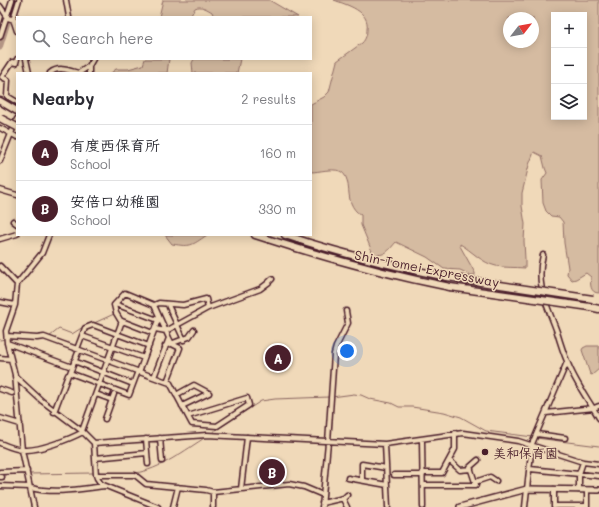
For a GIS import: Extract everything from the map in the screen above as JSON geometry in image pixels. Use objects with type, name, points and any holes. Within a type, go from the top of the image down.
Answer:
[{"type":"highway","points":[[0,101],[16,110]]},
{"type":"highway","points":[[0,118],[16,126]]},
{"type":"highway","name":"Shin-Tomei Expressway","points":[[258,236],[336,260],[413,280],[450,287],[599,308]]},
{"type":"highway","name":"Shin-Tomei Expressway","points":[[288,236],[360,258],[447,277],[596,300]]},
{"type":"main road","points":[[460,507],[528,489],[599,490]]},
{"type":"street","points":[[11,18],[12,0]]},
{"type":"street","points":[[0,37],[19,0]]},
{"type":"street","points":[[66,0],[69,16]]},
{"type":"street","points":[[0,6],[11,18],[16,29]]},
{"type":"street","points":[[16,101],[7,96],[8,80],[2,77],[12,62],[16,63],[17,60]]},
{"type":"street","points":[[26,60],[29,72]]},
{"type":"street","points":[[80,72],[89,66],[92,60]]},
{"type":"street","points":[[89,66],[89,72]]},
{"type":"street","points":[[52,72],[58,69],[64,69],[74,72]]},
{"type":"street","points":[[0,161],[16,121]]},
{"type":"street","points":[[0,128],[16,137]]},
{"type":"street","points":[[0,190],[16,195]]},
{"type":"street","points":[[0,239],[16,234]]},
{"type":"street","points":[[34,507],[22,450],[15,375],[7,343],[6,331],[15,305],[17,284],[42,253],[49,236]]},
{"type":"street","points":[[543,255],[541,262],[542,295],[567,362],[599,418]]},
{"type":"street","points":[[0,266],[17,284]]},
{"type":"street","points":[[122,323],[122,321],[154,331],[166,330],[208,308],[260,288],[272,279]]},
{"type":"street","points":[[122,323],[116,313],[114,305],[124,293],[154,305],[183,305],[206,299],[208,308]]},
{"type":"street","points":[[0,302],[15,305]]},
{"type":"street","points":[[115,304],[159,318]]},
{"type":"street","points":[[154,305],[172,344],[180,348],[167,382]]},
{"type":"street","points":[[168,305],[184,340]]},
{"type":"street","points":[[346,311],[348,323],[334,354],[322,505],[345,496],[347,507]]},
{"type":"street","points":[[149,346],[92,325],[85,328],[70,373],[129,395],[139,372],[149,346],[159,318]]},
{"type":"street","points":[[0,444],[22,450],[30,450],[70,439],[83,432],[122,323]]},
{"type":"street","points":[[165,346],[189,338],[194,330]]},
{"type":"street","points":[[6,336],[44,337],[167,382],[170,384],[192,424],[217,426],[249,404],[247,398],[188,416]]},
{"type":"street","points":[[82,336],[144,358]]},
{"type":"street","points":[[154,377],[169,338]]},
{"type":"street","points":[[7,343],[72,367]]},
{"type":"street","points":[[0,358],[11,359]]},
{"type":"street","points":[[74,362],[133,384]]},
{"type":"street","points":[[525,507],[532,444],[567,362]]},
{"type":"street","points":[[15,375],[54,412],[83,432],[94,443],[96,475],[98,481],[106,486],[158,507]]},
{"type":"street","points":[[54,412],[68,375]]},
{"type":"street","points":[[176,395],[194,385],[209,393],[182,406]]},
{"type":"street","points":[[0,389],[12,393]]},
{"type":"street","points":[[96,394],[112,400]]},
{"type":"street","points":[[105,419],[114,394]]},
{"type":"street","points":[[546,413],[594,408],[599,406]]},
{"type":"street","points":[[0,418],[20,424]]},
{"type":"street","points":[[94,443],[209,435],[385,444],[422,440],[455,433],[463,433],[496,437],[532,444],[548,451],[583,462],[599,464]]},
{"type":"street","points":[[394,475],[442,473],[455,449],[455,433]]},
{"type":"street","points":[[537,434],[565,438]]},
{"type":"street","points":[[240,489],[247,437]]},
{"type":"street","points":[[160,438],[162,461]]},
{"type":"street","points":[[146,439],[148,464]]},
{"type":"street","points":[[422,440],[423,507]]},
{"type":"street","points":[[385,444],[388,507]]},
{"type":"street","points":[[95,458],[148,453]]},
{"type":"street","points":[[449,460],[460,470],[471,469]]},
{"type":"street","points":[[475,482],[470,467],[478,460]]},
{"type":"street","points":[[579,490],[579,474],[583,462]]},
{"type":"street","points":[[362,480],[362,464],[386,468]]},
{"type":"street","points":[[530,469],[599,476]]},
{"type":"street","points":[[0,472],[28,473]]},
{"type":"street","points":[[96,475],[135,476],[146,484],[213,492],[289,484],[304,487],[323,495]]},
{"type":"street","points":[[423,485],[476,485],[475,482],[490,477],[496,481]]},
{"type":"street","points":[[348,478],[387,485]]},
{"type":"street","points":[[0,486],[30,487],[42,491],[52,491],[106,486]]},
{"type":"street","points":[[173,507],[178,487]]},
{"type":"street","points":[[554,489],[554,506],[587,506],[587,490]]},
{"type":"street","points":[[213,492],[213,507]]},
{"type":"shaded area","points":[[163,0],[269,0],[296,16],[214,16],[212,12],[199,7],[195,8],[191,16],[159,16]]},
{"type":"shaded area","points":[[334,0],[599,0],[599,293],[592,290],[591,277],[586,273],[572,280],[567,274],[568,268],[564,243],[563,222],[559,217],[551,216],[546,211],[543,203],[542,180],[547,173],[542,156],[534,152],[522,193],[522,206],[525,224],[525,268],[496,266],[482,260],[460,244],[475,275],[471,275],[460,270],[444,269],[427,257],[396,242],[384,254],[373,254],[361,225],[361,215],[355,210],[351,203],[346,177],[340,171],[333,170],[312,172],[312,103],[324,97],[329,92],[337,61],[362,43],[365,38],[367,33],[367,23],[361,13]]},
{"type":"shaded area","points":[[145,60],[169,60],[167,72],[112,72],[116,69],[128,69],[143,65]]},
{"type":"shaded area","points":[[194,60],[240,60],[237,72],[193,72],[192,63]]},
{"type":"shaded area","points":[[166,236],[205,236],[191,245],[172,244]]},
{"type":"shaded area","points":[[587,346],[599,346],[599,369],[592,375],[590,374],[582,350]]},
{"type":"waterway","points":[[0,48],[15,0]]},
{"type":"waterway","points":[[92,324],[114,314]]},
{"type":"waterway","points":[[49,337],[59,329],[72,334],[83,327]]},
{"type":"waterway","points":[[0,340],[5,339]]},
{"type":"waterway","points":[[8,339],[45,339]]},
{"type":"waterway","points":[[332,397],[354,394],[361,395],[370,399],[391,403],[399,407],[412,407],[444,412],[461,417],[486,431],[533,437]]},
{"type":"waterway","points":[[210,434],[261,401],[329,397]]},
{"type":"waterway","points":[[135,473],[163,464],[206,437]]},
{"type":"waterway","points":[[536,438],[599,446]]},
{"type":"waterway","points":[[29,474],[93,473]]},
{"type":"waterway","points":[[0,475],[25,474]]},
{"type":"place","name":"有度西保育所","points":[[278,358]]},
{"type":"place","name":"美和保育園","points":[[485,452]]},
{"type":"place","name":"安倍口幼稚園","points":[[272,472]]}]
